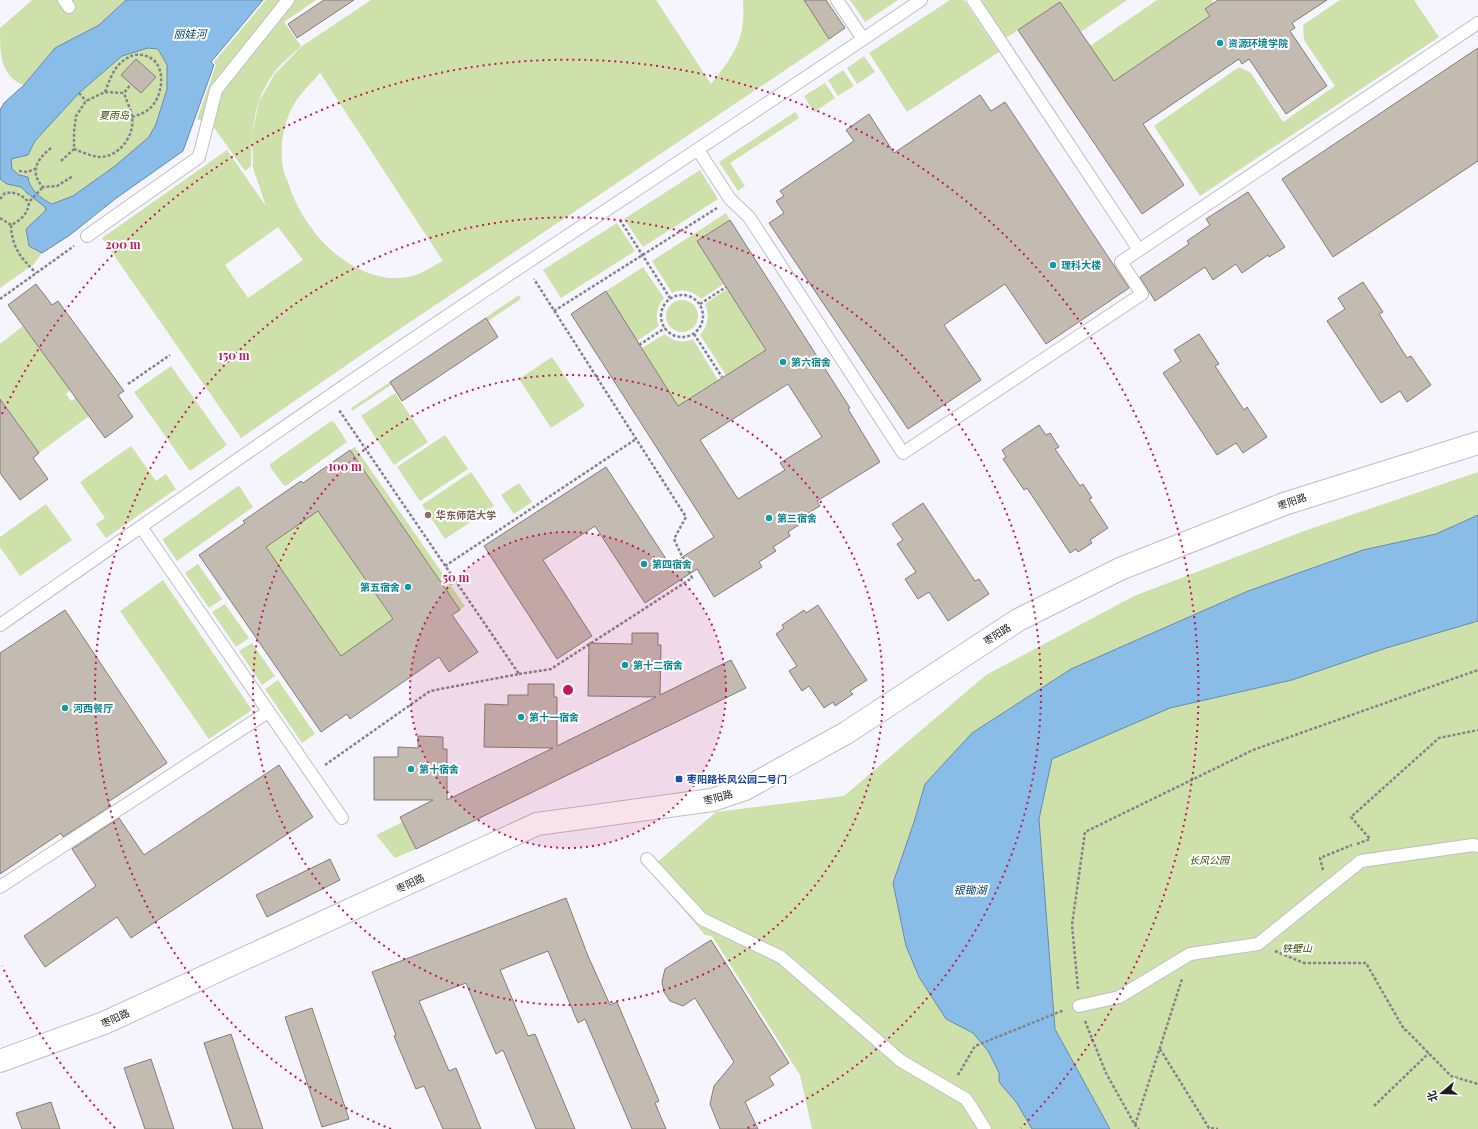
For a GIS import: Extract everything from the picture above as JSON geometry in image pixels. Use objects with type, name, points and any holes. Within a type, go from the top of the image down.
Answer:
[{"type":"street","name":"枣阳路","points":[[0,1061],[104,1023],[537,824],[557,820],[712,800],[745,789],[846,733],[1018,620],[1120,569],[1284,504],[1478,443]]},
{"type":"lane","points":[[87,236],[198,157],[216,90],[288,0]]},
{"type":"lane","points":[[837,0],[863,39]]},
{"type":"lane","points":[[0,625],[330,396],[524,264],[698,150],[921,0]]},
{"type":"lane","points":[[972,0],[1139,250]]},
{"type":"lane","points":[[698,150],[730,198],[748,217],[903,453],[1142,294],[1121,262],[1478,23]]},
{"type":"lane","points":[[142,527],[342,818]]},
{"type":"lane","points":[[0,887],[268,712]]},
{"type":"lane","points":[[1079,1006],[1119,998],[1190,954],[1258,944],[1362,861],[1473,845],[1478,846]]},
{"type":"lane","points":[[647,859],[702,919],[781,957],[901,1061],[966,1099],[985,1129]]},
{"type":"path","points":[[105,92],[117,65],[127,58],[139,54],[152,59],[159,69],[161,78],[160,92],[150,108],[132,117]]},
{"type":"path","points":[[124,93],[131,84]]},
{"type":"path","points":[[61,161],[74,149],[76,116],[86,101],[105,92],[124,93]]},
{"type":"path","points":[[79,93],[86,101]]},
{"type":"path","points":[[74,149],[101,157],[117,152],[127,141],[132,117],[124,93]]},
{"type":"path","points":[[43,187],[37,180],[35,169],[40,159],[51,148]]},
{"type":"path","points":[[19,171],[27,172],[35,169]]},
{"type":"path","points":[[28,202],[43,187],[57,186],[73,176]]},
{"type":"path","points":[[0,199],[5,193],[14,192],[24,197],[28,202],[28,209],[20,221],[11,225]]},
{"type":"path","points":[[554,311],[730,198]]},
{"type":"path","points":[[612,207],[670,298]]},
{"type":"path","points":[[0,218],[11,225]]},
{"type":"path","points":[[11,225],[15,249],[36,273]]},
{"type":"path","points":[[0,300],[87,236]]},
{"type":"path","points":[[311,775],[430,691],[551,669],[692,578],[674,539],[686,517],[524,264]]},
{"type":"path","points":[[700,304],[726,287]]},
{"type":"path","points":[[678,295],[686,295],[694,298],[700,304],[703,312],[703,320],[700,328],[694,334],[687,337],[678,337],[670,334],[665,328],[661,312],[664,304],[670,298],[678,295]]},
{"type":"path","points":[[640,344],[665,328]]},
{"type":"path","points":[[694,334],[722,378]]},
{"type":"path","points":[[128,384],[170,355]]},
{"type":"path","points":[[330,396],[519,674]]},
{"type":"path","points":[[445,566],[636,439]]},
{"type":"path","points":[[1139,1129],[1135,1125],[1106,1073],[1079,1006],[1072,925],[1084,832],[1253,750],[1478,670]]},
{"type":"path","points":[[1328,887],[1320,858],[1370,839],[1351,817],[1439,738],[1478,730]]},
{"type":"path","points":[[1258,944],[1304,963],[1366,963],[1405,1031]]},
{"type":"path","points":[[1135,1125],[1190,954]]},
{"type":"path","points":[[949,1089],[975,1046],[1060,1011],[1079,1006]]},
{"type":"path","points":[[1402,1025],[1451,1076],[1478,1084]]},
{"type":"path","points":[[1160,1049],[1208,1129],[1218,1129]]},
{"type":"path","points":[[1374,1106],[1429,1053]]},
{"type":"green space","points":[[32,0],[126,0],[99,25],[55,48],[24,85],[10,76],[6,70],[1,54],[0,28]]},
{"type":"green space","points":[[266,0],[280,0],[232,77],[295,0],[316,0],[284,22],[301,46],[276,70],[261,96],[254,118],[251,166],[245,171],[212,125],[197,119],[216,65],[214,62]]},
{"type":"green space","points":[[371,0],[656,0],[711,84],[736,48],[742,31],[743,0],[807,0],[805,2],[830,40],[367,351],[241,438],[102,238],[227,150],[266,206],[253,168],[252,135],[259,102],[274,75],[302,46]],"holes":[[[320,73],[443,261],[410,277],[389,278],[371,274],[355,267],[340,257],[314,232],[304,217],[295,201],[284,172],[282,162],[282,142],[284,129],[294,104]],[[278,227],[303,260],[248,298],[225,265]]]},
{"type":"green space","points":[[850,0],[898,0],[865,22]]},
{"type":"green space","points":[[950,0],[964,0],[999,52],[907,112],[869,53]]},
{"type":"green space","points":[[981,0],[1127,0],[1081,32],[1060,2],[1006,38]]},
{"type":"green space","points":[[1157,0],[1212,0],[1214,3],[1205,9],[1210,16],[1125,73],[1133,85],[1121,92],[1090,46]]},
{"type":"green space","points":[[1340,0],[1414,0],[1439,37],[1200,196],[1154,126],[1239,67],[1251,73],[1283,122],[1335,86],[1304,40],[1303,25]]},
{"type":"green space","name":"夏雨岛","points":[[148,48],[158,49],[167,65],[167,89],[156,124],[149,138],[115,166],[73,196],[52,204],[44,199],[33,189],[28,177],[19,175],[12,169],[11,159],[28,154],[35,141],[79,93],[122,56]]},
{"type":"green space","points":[[864,56],[875,72],[857,84],[847,68]]},
{"type":"green space","points":[[843,70],[854,86],[838,96],[828,80]]},
{"type":"green space","points":[[825,83],[835,98],[814,112],[804,96]]},
{"type":"green space","points":[[795,112],[799,118],[730,163],[745,186],[738,191],[719,162]]},
{"type":"green space","points":[[700,170],[718,199],[643,247],[624,219]]},
{"type":"green space","points":[[0,179],[7,184],[22,187],[27,193],[46,207],[46,210],[26,229],[29,246],[42,253],[34,264],[0,288]]},
{"type":"green space","points":[[726,213],[730,220],[697,241],[724,284],[701,299],[688,291],[676,291],[672,293],[652,261]]},
{"type":"green space","points":[[617,223],[635,251],[561,298],[543,270]]},
{"type":"green space","points":[[643,267],[664,298],[657,312],[659,326],[637,341],[606,291]]},
{"type":"green space","points":[[727,289],[766,350],[726,375],[700,335],[705,328],[708,316],[705,304]]},
{"type":"green space","points":[[519,295],[521,299],[488,321],[485,318]]},
{"type":"green space","points":[[679,300],[685,300],[694,304],[698,316],[694,328],[685,332],[679,332],[670,328],[666,319],[666,313],[670,304]]},
{"type":"green space","points":[[23,326],[70,390],[66,394],[71,401],[76,398],[89,416],[39,453],[0,399],[0,344]]},
{"type":"green space","points":[[665,334],[678,341],[689,341],[693,339],[718,380],[678,406],[642,348]]},
{"type":"green space","points":[[552,357],[585,406],[551,428],[519,379]]},
{"type":"green space","points":[[171,366],[227,445],[190,471],[134,392]]},
{"type":"green space","points":[[390,382],[391,385],[352,411],[351,408]]},
{"type":"green space","points":[[395,393],[428,442],[394,465],[361,416]]},
{"type":"green space","points":[[331,421],[334,422],[347,442],[285,486],[270,467],[270,464]]},
{"type":"green space","points":[[445,435],[468,469],[420,501],[397,467]]},
{"type":"green space","points":[[131,446],[156,481],[166,474],[176,489],[106,538],[96,524],[105,518],[80,482]]},
{"type":"green space","points":[[355,447],[465,606],[460,610],[350,450]]},
{"type":"green space","points":[[471,472],[494,506],[445,539],[422,505]]},
{"type":"green space","name":"长风公园","points":[[1478,472],[1478,1129],[812,1129],[800,1075],[712,936],[705,935],[649,869],[716,812],[844,796],[986,675],[1134,596],[1304,531]]},
{"type":"green space","points":[[519,483],[532,502],[514,514],[501,495]]},
{"type":"green space","points":[[238,486],[253,507],[177,561],[163,539]]},
{"type":"green space","points":[[46,504],[72,540],[20,576],[0,547],[0,537]]},
{"type":"green space","points":[[318,511],[404,636],[371,635],[362,641],[374,657],[352,672],[266,547]]},
{"type":"green space","points":[[198,564],[222,599],[209,608],[185,573]]},
{"type":"green space","points":[[163,580],[252,710],[209,739],[120,611]]},
{"type":"green space","points":[[225,604],[249,638],[236,647],[212,612]]},
{"type":"green space","points":[[252,643],[275,676],[262,685],[239,651]]},
{"type":"green space","points":[[278,680],[315,734],[302,743],[265,689]]},
{"type":"green space","points":[[403,822],[416,849],[395,858],[376,835]]},
{"type":"water","name":"丽娃河","points":[[126,0],[263,0],[211,62],[214,65],[183,151],[115,199],[70,235],[42,253],[29,246],[26,229],[46,210],[45,207],[21,187],[7,184],[0,179],[0,110],[4,103],[24,85],[55,48],[99,25]],"holes":[[[148,48],[158,49],[167,65],[167,89],[156,124],[149,137],[115,166],[73,196],[52,204],[36,193],[31,186],[28,177],[19,175],[12,169],[11,159],[28,155],[35,141],[79,93],[122,56]]]},
{"type":"water","name":"银锄湖","points":[[1478,515],[1478,621],[1383,649],[1292,680],[1170,708],[1052,759],[1039,819],[1055,1029],[1110,1129],[1032,1129],[1016,1102],[999,1082],[999,1073],[988,1051],[973,1033],[946,1019],[919,977],[906,946],[893,883],[914,822],[925,784],[972,733],[1071,669],[1248,591],[1363,550],[1436,534]]},
{"type":"building","points":[[324,0],[354,0],[297,38],[288,24]]},
{"type":"building","points":[[804,0],[826,0],[845,28],[829,39]]},
{"type":"building","points":[[1218,0],[1327,0],[1292,23],[1295,28],[1290,31],[1327,86],[1286,114],[1249,59],[1242,64],[1239,59],[1143,124],[1184,185],[1142,214],[1018,30],[1060,2],[1114,81],[1210,16],[1205,9]]},
{"type":"building","points":[[1478,48],[1478,161],[1333,257],[1282,179]]},
{"type":"building","points":[[136,59],[156,77],[141,93],[121,75]]},
{"type":"building","name":"理科大楼","points":[[980,95],[991,111],[1005,102],[1129,288],[1046,344],[1005,284],[944,325],[981,380],[908,429],[769,223],[784,213],[776,201],[784,196],[780,191],[854,141],[846,130],[869,114],[894,153]]},
{"type":"building","points":[[1248,192],[1285,247],[1269,257],[1268,255],[1242,273],[1236,264],[1213,280],[1205,267],[1155,301],[1140,277],[1189,244],[1187,241],[1210,225],[1206,219]]},
{"type":"building","points":[[730,220],[850,408],[848,409],[880,462],[817,501],[820,506],[803,516],[806,520],[788,532],[790,536],[773,547],[776,551],[759,562],[762,567],[714,597],[697,569],[645,603],[595,526],[543,560],[592,636],[557,659],[484,546],[606,467],[670,565],[714,537],[571,314],[606,291],[678,406],[766,350],[697,241]],"holes":[[[788,384],[822,437],[780,463],[785,470],[738,499],[700,440]]]},
{"type":"building","points":[[1363,282],[1383,312],[1379,314],[1407,358],[1411,356],[1431,385],[1407,402],[1400,391],[1381,403],[1327,321],[1345,309],[1338,298]]},
{"type":"building","points":[[36,284],[52,305],[58,301],[124,391],[118,395],[133,417],[105,438],[8,305]]},
{"type":"building","points":[[486,318],[498,337],[402,401],[390,382]]},
{"type":"building","points":[[1199,334],[1219,364],[1215,366],[1244,410],[1247,407],[1267,437],[1243,453],[1236,443],[1217,455],[1163,373],[1181,361],[1174,350]]},
{"type":"building","points":[[0,399],[39,453],[33,458],[48,479],[20,500],[0,473]]},
{"type":"building","points":[[1039,425],[1046,435],[1050,433],[1059,447],[1055,449],[1080,486],[1083,484],[1092,498],[1089,499],[1108,528],[1090,540],[1092,543],[1078,552],[1076,549],[1070,553],[1027,488],[1024,490],[1003,459],[1006,457],[1002,450]]},
{"type":"building","name":"第五宿舍","points":[[350,450],[460,610],[452,615],[478,652],[449,672],[439,657],[350,719],[347,714],[321,732],[199,555],[245,523],[243,521],[301,481],[303,483]],"holes":[[[318,511],[393,619],[341,656],[266,547]]]},
{"type":"building","points":[[923,503],[975,581],[979,579],[989,594],[948,621],[929,592],[918,599],[905,579],[916,572],[897,544],[903,540],[892,524]]},
{"type":"building","points":[[818,605],[867,680],[850,691],[853,694],[835,706],[833,702],[824,708],[809,686],[802,691],[789,671],[797,666],[776,634],[784,628],[782,625],[804,610],[806,613]]},
{"type":"building","name":"河西餐厅","points":[[65,610],[167,763],[108,802],[111,806],[63,837],[61,833],[0,874],[0,653]]},
{"type":"building","points":[[632,633],[658,633],[658,645],[661,645],[660,695],[731,660],[746,688],[416,849],[400,817],[433,800],[374,800],[374,757],[398,757],[398,747],[418,748],[418,736],[443,737],[443,749],[447,749],[447,800],[553,748],[484,747],[485,704],[508,705],[508,695],[528,695],[528,684],[554,684],[554,697],[557,697],[557,746],[656,697],[588,696],[589,643],[632,644]]},
{"type":"building","points":[[279,765],[313,817],[131,938],[117,917],[45,967],[24,936],[96,886],[72,849],[119,818],[144,855]]},
{"type":"building","points":[[330,859],[340,880],[267,917],[256,895]]},
{"type":"building","points":[[566,898],[588,956],[610,1005],[617,1002],[659,1101],[655,1103],[666,1129],[632,1129],[585,1019],[578,1023],[548,951],[500,970],[528,1036],[535,1034],[575,1129],[536,1129],[503,1050],[496,1054],[466,983],[419,1001],[449,1071],[456,1068],[481,1129],[443,1129],[424,1086],[416,1089],[394,1036],[396,1035],[372,972]]},
{"type":"building","points":[[711,940],[789,1063],[769,1077],[774,1085],[745,1102],[758,1129],[720,1129],[710,1104],[714,1086],[734,1062],[695,998],[683,1006],[670,1001],[664,992],[662,982],[665,969]]},
{"type":"building","points":[[312,1008],[349,1119],[322,1127],[285,1017]]},
{"type":"building","points":[[231,1034],[263,1129],[233,1129],[204,1043]]},
{"type":"building","points":[[151,1059],[174,1129],[145,1129],[124,1068]]},
{"type":"building","points":[[51,1102],[60,1129],[22,1129],[16,1113]]},
{"type":"place","name":"资源环境学院","points":[[1220,43]]},
{"type":"place","name":"理科大楼","points":[[1053,265]]},
{"type":"place","name":"第六宿舍","points":[[783,362]]},
{"type":"place","name":"华东师范大学","points":[[428,515]]},
{"type":"place","name":"第三宿舍","points":[[769,518]]},
{"type":"place","name":"第四宿舍","points":[[644,564]]},
{"type":"place","name":"第五宿舍","points":[[408,587]]},
{"type":"place","name":"第十二宿舍","points":[[625,665]]},
{"type":"place","name":"河西餐厅","points":[[65,708]]},
{"type":"place","name":"第十一宿舍","points":[[521,717]]},
{"type":"place","name":"第十宿舍","points":[[411,769]]},
{"type":"place","name":"枣阳路长风公园二号门","points":[[679,779]]},
{"type":"park label","name":"铁壁山","points":[[1297,948]]}]
